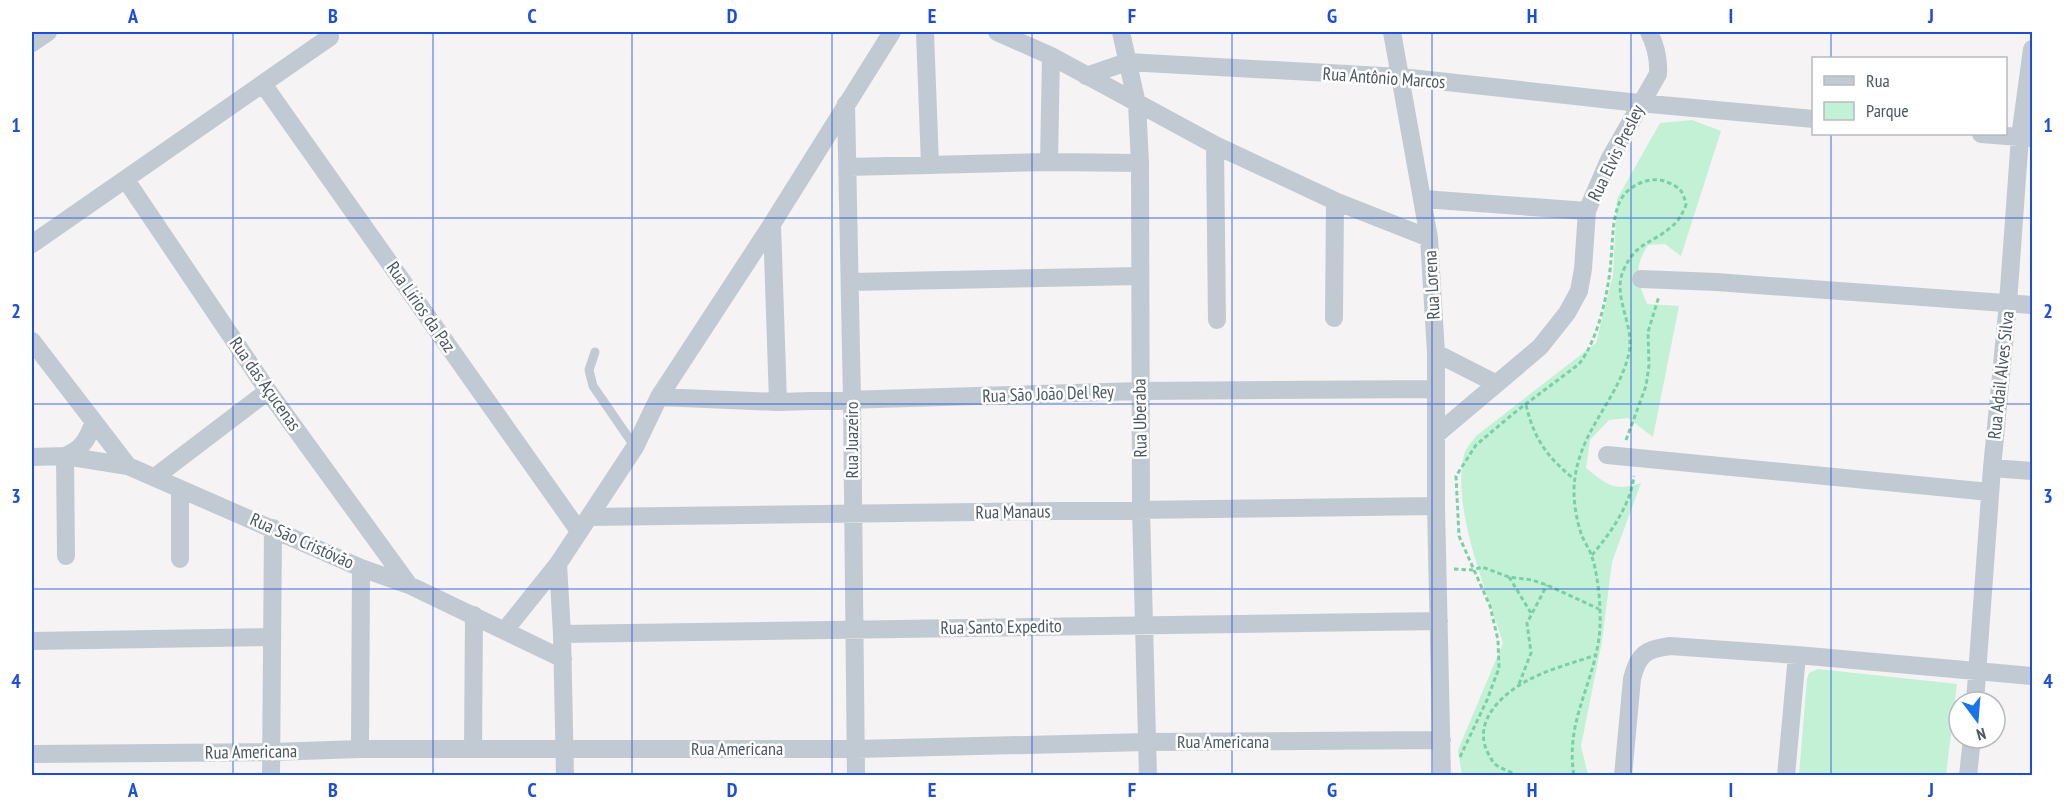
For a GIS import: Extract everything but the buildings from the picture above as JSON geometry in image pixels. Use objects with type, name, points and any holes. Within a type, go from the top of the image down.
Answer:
[{"type":"street","points":[[32,43],[48,32]]},
{"type":"street","points":[[505,630],[558,564],[635,447],[659,397],[772,224],[892,32]]},
{"type":"street","points":[[925,32],[930,165]]},
{"type":"street","name":"Rua Lorena","points":[[997,32],[1051,56],[1215,145],[1335,201],[1429,238],[1436,352],[1436,506],[1442,740],[1449,770]]},
{"type":"street","name":"Rua Uberaba","points":[[1121,32],[1137,104],[1140,163],[1141,510],[1148,776]]},
{"type":"street","points":[[1392,32],[1429,238]]},
{"type":"street","name":"Rua Elvis Presley","points":[[1436,435],[1540,347],[1567,313],[1579,291],[1586,251],[1587,211],[1609,159],[1639,103],[1658,74],[1659,60],[1650,32]]},
{"type":"street","points":[[32,244],[335,34]]},
{"type":"street","name":"Rua Adail Alves Silva","points":[[1975,690],[1992,468],[2026,137],[2032,49]]},
{"type":"street","points":[[1049,162],[1051,56]]},
{"type":"street","points":[[1086,76],[1128,62]]},
{"type":"street","name":"Rua Antônio Marcos","points":[[1128,62],[1401,77],[1812,119]]},
{"type":"street","name":"Rua Lírios da Paz","points":[[263,84],[584,524]]},
{"type":"street","name":"Rua Juazeiro","points":[[846,104],[856,776]]},
{"type":"street","points":[[1996,135],[2026,137]]},
{"type":"street","points":[[1215,145],[1217,320]]},
{"type":"street","points":[[848,167],[1049,162],[1140,163]]},
{"type":"street","name":"Rua das Açucenas","points":[[126,180],[268,391],[409,585]]},
{"type":"street","points":[[1423,200],[1587,211]]},
{"type":"street","points":[[1334,318],[1335,201]]},
{"type":"street","points":[[772,224],[778,402]]},
{"type":"street","points":[[850,282],[1140,276]]},
{"type":"street","points":[[1641,279],[2032,305]]},
{"type":"street","points":[[32,341],[93,424],[128,466]]},
{"type":"street","points":[[1436,352],[1495,383]]},
{"type":"street","name":"Rua São João Del Rey","points":[[659,397],[778,402],[1140,391],[1436,389]]},
{"type":"street","points":[[155,477],[268,391]]},
{"type":"street","points":[[66,556],[65,456],[81,447],[93,424]]},
{"type":"street","name":"Rua São Cristóvão","points":[[32,457],[65,456],[128,466],[362,568],[409,585],[563,659]]},
{"type":"street","points":[[1622,457],[1990,492]]},
{"type":"street","points":[[1992,468],[2032,471]]},
{"type":"street","points":[[180,489],[180,560]]},
{"type":"street","name":"Rua Manaus","points":[[584,524],[852,514],[1436,506]]},
{"type":"street","points":[[271,776],[273,528]]},
{"type":"street","points":[[558,564],[563,659],[565,776]]},
{"type":"street","points":[[360,749],[362,568]]},
{"type":"street","points":[[473,749],[474,615]]},
{"type":"street","name":"Rua Santo Expedito","points":[[562,634],[1439,621]]},
{"type":"street","points":[[32,641],[271,638]]},
{"type":"street","points":[[1623,776],[1635,664],[1642,655],[1656,648],[1670,646],[1797,655],[2032,676]]},
{"type":"street","points":[[1786,776],[1797,655]]},
{"type":"street","name":"Rua Americana","points":[[32,754],[360,749],[856,748],[1147,742],[1442,740]]},
{"type":"street","points":[[1968,776],[1970,750]]},
{"type":"lane","points":[[595,352],[589,370],[593,386],[635,447]]},
{"type":"path","points":[[1449,770],[1487,700],[1499,668],[1498,640],[1490,606],[1460,536],[1456,476],[1476,445],[1579,364],[1586,356],[1607,288],[1614,219],[1622,198],[1635,186],[1648,180],[1659,179],[1674,185],[1683,192],[1686,205],[1680,219],[1670,229],[1651,239],[1633,253],[1623,271],[1619,290],[1630,327],[1629,351],[1621,377],[1583,444],[1574,479],[1575,502],[1582,536],[1592,555],[1599,581],[1600,637],[1592,670],[1575,720],[1572,759],[1574,776]]},
{"type":"path","points":[[1592,555],[1625,506],[1634,480],[1622,457],[1646,386],[1649,365],[1648,332],[1664,280]]},
{"type":"path","points":[[1526,404],[1538,440],[1548,455],[1574,479]]},
{"type":"path","points":[[1438,568],[1473,570],[1482,567],[1509,577],[1532,579],[1599,609]]},
{"type":"path","points":[[1509,577],[1531,613]]},
{"type":"path","points":[[1518,686],[1531,653],[1527,623],[1547,585]]},
{"type":"path","points":[[1519,776],[1494,764],[1486,749],[1482,732],[1487,718],[1518,686],[1549,670],[1596,655]]},
{"type":"green space","points":[[1692,120],[1721,131],[1681,256],[1665,244],[1648,245],[1638,268],[1639,281],[1647,304],[1679,306],[1653,437],[1628,418],[1609,420],[1590,440],[1586,468],[1606,483],[1617,487],[1641,483],[1612,562],[1602,641],[1581,746],[1588,775],[1462,775],[1458,750],[1503,643],[1466,525],[1461,476],[1465,453],[1476,436],[1596,343],[1613,275],[1617,199],[1660,123]]},
{"type":"green space","points":[[1818,669],[1957,684],[1956,690],[1947,690],[1947,750],[1949,750],[1946,775],[1799,775],[1809,673]]}]
